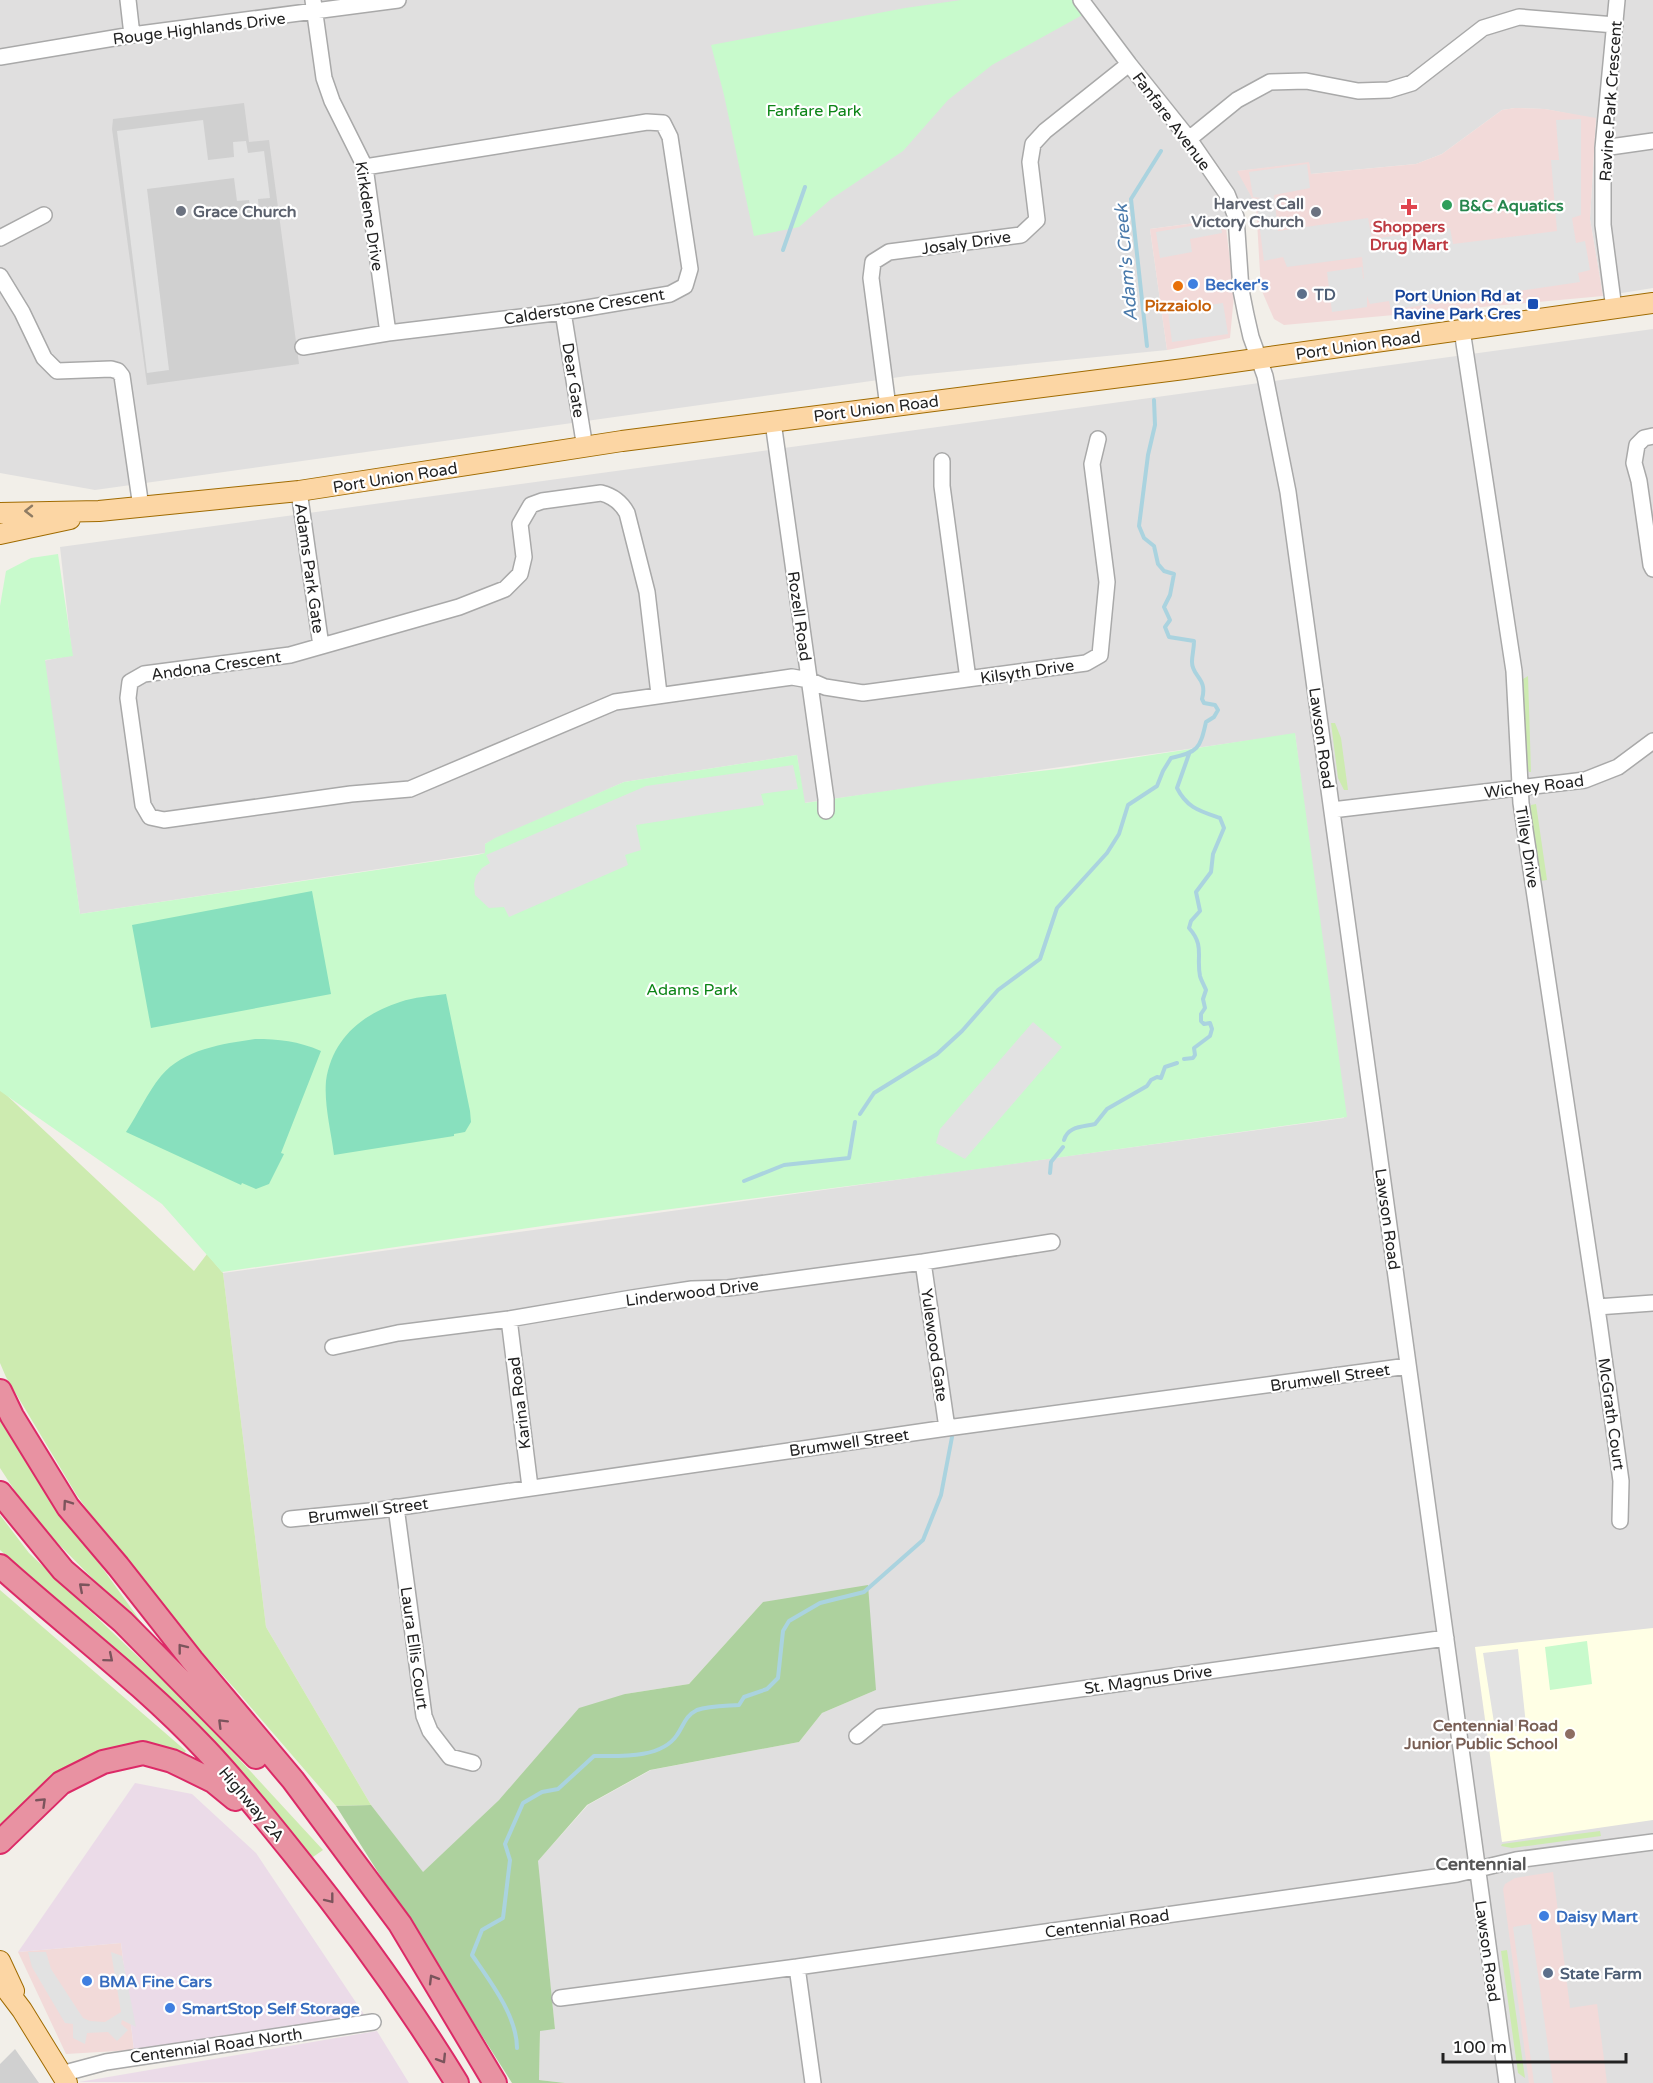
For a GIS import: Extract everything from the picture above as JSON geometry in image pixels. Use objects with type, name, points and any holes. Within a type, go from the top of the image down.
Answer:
[{"type":"highway","points":[[0,1391],[12,1416],[68,1507],[293,1780],[400,1924],[495,2083]]},
{"type":"highway","points":[[0,1493],[63,1570],[123,1622],[294,1795],[400,1924]]},
{"type":"highway","name":"Highway 2A","points":[[0,1566],[118,1666],[206,1750],[331,1899],[457,2083]]},
{"type":"highway","points":[[0,1842],[61,1783],[104,1762],[143,1753],[172,1761],[213,1781],[243,1805],[293,1853]]},
{"type":"main road","name":"Port Union Road","points":[[0,513],[99,512],[299,491],[622,441],[1257,358],[1653,303]]},
{"type":"main road","name":"Port Union Road","points":[[0,534],[99,512]]},
{"type":"main road","points":[[0,1961],[22,2010]]},
{"type":"main road","points":[[0,1981],[22,2010],[64,2079]]},
{"type":"street","points":[[128,0],[132,35]]},
{"type":"street","name":"Rouge Highlands Drive","points":[[0,57],[314,6],[398,0]]},
{"type":"street","name":"Fanfare Avenue","points":[[1081,0],[1190,140],[1227,194],[1236,217],[1241,290],[1257,358]]},
{"type":"street","name":"Ravine Park Crescent","points":[[1614,309],[1604,225],[1603,148],[1617,0]]},
{"type":"street","name":"Kirkdene Drive","points":[[314,6],[324,78],[332,101],[365,167],[388,333]]},
{"type":"street","points":[[1190,140],[1237,100],[1270,82],[1306,81],[1359,91],[1389,90],[1412,82],[1483,28],[1519,17],[1615,26]]},
{"type":"street","name":"Josaly Drive","points":[[888,407],[871,278],[873,262],[889,252],[1021,235],[1037,220],[1030,162],[1033,144],[1045,131],[1129,64]]},
{"type":"street","name":"Calderstone Crescent","points":[[303,347],[388,333],[563,312],[670,294],[685,286],[690,269],[670,137],[663,123],[647,122],[365,167]]},
{"type":"street","points":[[1603,148],[1653,141]]},
{"type":"street","points":[[0,238],[44,215]]},
{"type":"street","points":[[0,276],[22,312],[44,358],[57,371],[111,369],[118,371],[122,376],[141,507]]},
{"type":"street","name":"Dear Gate","points":[[563,312],[585,448]]},
{"type":"street","name":"Tilley Drive","points":[[1462,330],[1514,671],[1520,789],[1597,1307]]},
{"type":"street","name":"Lawson Road","points":[[1257,358],[1265,376],[1288,492],[1507,2083]]},
{"type":"street","name":"Rozell Road","points":[[772,422],[825,789],[826,811]]},
{"type":"street","points":[[1653,436],[1644,438],[1637,445],[1634,463],[1653,569]]},
{"type":"street","name":"Kilsyth Drive","points":[[809,680],[825,687],[863,693],[1086,663],[1100,655],[1107,582],[1092,464],[1098,439]]},
{"type":"street","points":[[942,461],[942,486],[968,679]]},
{"type":"street","name":"Adams Park Gate","points":[[299,491],[321,646]]},
{"type":"street","name":"Andona Crescent","points":[[659,694],[647,592],[627,513],[623,505],[610,495],[601,493],[542,501],[531,506],[520,524],[524,557],[520,574],[505,589],[459,607],[291,655],[144,674],[130,682],[128,698],[143,805],[150,816],[164,820],[351,794],[410,789],[615,702],[792,677],[809,680]]},
{"type":"street","name":"Wichey Road","points":[[1332,810],[1586,780],[1626,762],[1653,741]]},
{"type":"street","name":"Linderwood Drive","points":[[333,1347],[398,1333],[509,1319],[692,1289],[728,1288],[1052,1242]]},
{"type":"street","name":"Yulewood Gate","points":[[923,1262],[947,1428]]},
{"type":"street","points":[[1597,1307],[1653,1303]]},
{"type":"street","name":"McGrath Court","points":[[1597,1307],[1621,1481],[1620,1521]]},
{"type":"street","name":"Karina Road","points":[[509,1319],[530,1487]]},
{"type":"street","name":"Brumwell Street","points":[[290,1519],[396,1507],[947,1428],[1408,1366]]},
{"type":"street","name":"Laura Ellis Court","points":[[396,1507],[424,1716],[430,1731],[450,1757],[473,1763]]},
{"type":"street","name":"St. Magnus Drive","points":[[856,1736],[880,1716],[1446,1638]]},
{"type":"street","name":"Centennial Road","points":[[560,1998],[1457,1874],[1516,1860],[1653,1842]]},
{"type":"street","points":[[797,1967],[813,2083]]},
{"type":"street","name":"Centennial Road North","points":[[64,2079],[106,2062],[373,2022]]},
{"type":"shaded area","points":[[0,0],[1653,0],[1653,288],[1603,296],[1590,219],[1596,119],[1545,109],[1515,108],[1502,110],[1442,154],[1416,164],[1310,174],[1309,163],[1238,171],[1256,205],[1225,219],[1150,229],[1167,350],[907,376],[95,490],[0,473]]},
{"type":"shaded area","points":[[244,103],[249,142],[269,140],[299,364],[147,385],[112,129],[113,119]]},
{"type":"shaded area","points":[[1545,109],[1596,118],[1590,219],[1603,296],[1284,325],[1274,319],[1261,289],[1256,205],[1237,171],[1309,162],[1311,174],[1416,164],[1442,154],[1502,110]]},
{"type":"shaded area","points":[[1581,119],[1581,215],[1572,218],[1576,243],[1585,241],[1590,270],[1578,273],[1580,282],[1391,310],[1389,301],[1370,304],[1367,296],[1367,307],[1332,312],[1327,272],[1362,267],[1364,279],[1362,257],[1287,267],[1283,257],[1264,261],[1256,199],[1261,198],[1253,197],[1249,172],[1307,164],[1310,188],[1274,195],[1278,231],[1368,218],[1372,239],[1450,228],[1453,244],[1557,231],[1551,160],[1559,160],[1556,120]]},
{"type":"shaded area","points":[[203,120],[208,160],[234,157],[233,142],[246,141],[248,153],[264,151],[270,198],[258,199],[259,210],[251,211],[249,200],[237,201],[234,178],[147,189],[169,370],[147,373],[117,131]]},
{"type":"shaded area","points":[[1225,219],[1234,295],[1230,338],[1167,350],[1150,229]]},
{"type":"shaded area","points":[[1220,221],[1222,233],[1190,239],[1192,252],[1160,258],[1156,232]]},
{"type":"shaded area","points":[[1223,303],[1228,334],[1172,342],[1168,311]]},
{"type":"shaded area","points":[[1653,329],[1653,2083],[565,2083],[539,2080],[540,2030],[555,2029],[537,1862],[588,1805],[651,1770],[799,1742],[822,1713],[876,1690],[763,1602],[689,1684],[625,1694],[499,1800],[423,1873],[371,1805],[266,1627],[223,1273],[1344,1118],[1295,734],[804,803],[797,755],[624,782],[485,844],[485,853],[80,914],[43,661],[72,655],[60,547]]},
{"type":"shaded area","points":[[793,765],[798,789],[761,794],[764,805],[636,825],[641,850],[625,855],[628,865],[509,917],[504,907],[489,908],[475,895],[476,876],[490,863],[486,855],[646,786]]},
{"type":"shaded area","points":[[1033,1022],[1062,1047],[965,1159],[936,1143],[940,1129]]},
{"type":"shaded area","name":"Centennial Road Junior Public School","points":[[1653,1628],[1653,1820],[1502,1842],[1475,1647]]},
{"type":"shaded area","points":[[1518,1649],[1526,1725],[1495,1729],[1483,1653]]},
{"type":"shaded area","points":[[135,1783],[192,1794],[256,1853],[365,2016],[134,2050],[121,1943],[18,1952]]},
{"type":"shaded area","points":[[1553,1872],[1570,2008],[1597,2004],[1607,2083],[1529,2083],[1503,1889],[1505,1884],[1515,1878]]},
{"type":"shaded area","points":[[1531,1924],[1553,2083],[1534,2083],[1513,1927]]},
{"type":"shaded area","points":[[121,1943],[134,2050],[66,2054],[18,1952]]},
{"type":"shaded area","points":[[28,1952],[46,1952],[51,1969],[83,2018],[105,2022],[121,2012],[111,1952],[122,1956],[136,2027],[122,2020],[121,2024],[128,2030],[117,2041],[108,2032],[87,2033],[85,2044],[73,2038],[73,2024],[65,2023],[32,1967]]},
{"type":"shaded area","points":[[377,2031],[409,2083],[79,2082]]},
{"type":"shaded area","points":[[15,2049],[39,2083],[0,2083],[0,2064]]},
{"type":"green space","name":"Fanfare Park","points":[[961,0],[1078,0],[1086,13],[992,65],[948,100],[903,151],[831,199],[799,227],[754,236],[711,45],[905,8]]},
{"type":"green space","name":"Adams Park","points":[[58,554],[73,656],[45,660],[80,914],[477,855],[485,853],[485,844],[495,838],[624,782],[797,755],[805,803],[954,781],[1067,768],[1295,733],[1347,1117],[956,1172],[563,1223],[222,1272],[162,1204],[0,1091],[0,606],[6,571],[31,558]]},
{"type":"green space","points":[[1528,676],[1531,772],[1525,763],[1523,679]]},
{"type":"green space","points":[[1331,723],[1335,723],[1341,738],[1348,790],[1344,790],[1338,778]]},
{"type":"green space","points":[[1536,804],[1547,880],[1541,881],[1530,809],[1531,805]]},
{"type":"green space","points":[[312,891],[331,994],[151,1028],[132,925]]},
{"type":"green space","points":[[446,994],[470,1111],[471,1122],[465,1132],[454,1134],[454,1136],[334,1155],[327,1109],[326,1081],[329,1066],[342,1041],[361,1021],[386,1007],[411,999]]},
{"type":"green space","points":[[255,1039],[288,1041],[321,1051],[281,1153],[284,1154],[269,1184],[256,1189],[242,1183],[241,1185],[126,1132],[151,1089],[170,1067],[204,1049]]},
{"type":"green space","points":[[0,1089],[194,1271],[207,1254],[223,1273],[266,1627],[371,1805],[336,1806],[141,1585],[76,1494],[6,1377],[0,1363]]},
{"type":"green space","points":[[0,1411],[57,1505],[157,1644],[32,1517],[0,1468]]},
{"type":"green space","points":[[0,1515],[29,1553],[193,1709],[323,1850],[313,1857],[181,1709],[0,1550]]},
{"type":"green space","points":[[868,1585],[876,1690],[822,1713],[799,1742],[650,1770],[587,1805],[538,1861],[555,2029],[540,2031],[539,2080],[565,2083],[512,2083],[336,1806],[371,1805],[423,1872],[499,1800],[579,1708],[625,1694],[689,1684],[763,1602]]},
{"type":"green space","points":[[0,1590],[186,1751],[181,1758],[113,1749],[75,1762],[0,1830]]},
{"type":"green space","points":[[1587,1641],[1592,1684],[1550,1690],[1545,1647]]},
{"type":"green space","points":[[1600,1831],[1601,1836],[1512,1848],[1501,1846],[1502,1844]]},
{"type":"green space","points":[[1507,1950],[1525,2078],[1518,2073],[1501,1951]]},
{"type":"waterway","name":"Adam's Creek","points":[[1147,346],[1131,199],[1161,151]]},
{"type":"waterway","points":[[783,250],[805,187]]},
{"type":"waterway","name":"Adam's Creek","points":[[860,1114],[874,1093],[937,1054],[962,1031],[998,990],[1040,959],[1057,908],[1107,853],[1119,834],[1128,805],[1157,786],[1171,758],[1187,754],[1196,748],[1202,738],[1206,722],[1214,717],[1218,710],[1215,705],[1204,703],[1202,699],[1203,686],[1193,667],[1194,641],[1169,637],[1165,627],[1170,620],[1164,607],[1170,595],[1174,574],[1164,571],[1158,564],[1154,546],[1144,538],[1139,526],[1148,455],[1155,425],[1154,400]]},
{"type":"waterway","name":"Adam's Creek","points":[[1184,1059],[1193,1058],[1194,1048],[1210,1036],[1212,1029],[1210,1023],[1204,1024],[1201,1021],[1201,1014],[1205,1008],[1203,999],[1206,990],[1200,976],[1197,940],[1189,928],[1191,921],[1200,911],[1196,892],[1211,872],[1213,854],[1224,828],[1220,818],[1200,811],[1185,800],[1177,788],[1189,754]]},
{"type":"waterway","name":"Adam's Creek","points":[[1064,1140],[1072,1130],[1095,1124],[1107,1109],[1147,1086],[1151,1080],[1161,1078],[1165,1067],[1177,1063]]},
{"type":"waterway","points":[[744,1181],[784,1165],[849,1158],[855,1122]]},
{"type":"waterway","name":"Adam's Creek","points":[[1050,1173],[1051,1162],[1063,1147]]},
{"type":"waterway","name":"Adam's Creek","points":[[517,2048],[516,2036],[508,2011],[472,1955],[482,1930],[503,1918],[510,1860],[505,1844],[523,1803],[542,1792],[558,1789],[594,1756],[639,1754],[661,1748],[670,1743],[693,1712],[712,1707],[739,1705],[744,1697],[767,1689],[778,1678],[783,1631],[789,1621],[820,1603],[864,1592],[923,1540],[941,1495],[952,1437]]},
{"type":"place","name":"B&C Aquatics","points":[[1447,205]]},
{"type":"place","name":"Shoppers Drug Mart","points":[[1409,207]]},
{"type":"place","name":"Grace Church","points":[[181,211]]},
{"type":"place","name":"Harvest Call Victory Church","points":[[1316,212]]},
{"type":"place","name":"Becker's","points":[[1193,284]]},
{"type":"place","name":"Pizzaiolo","points":[[1178,286]]},
{"type":"place","name":"TD","points":[[1302,294]]},
{"type":"place","name":"Port Union Rd at Ravine Park Cres","points":[[1533,304]]},
{"type":"place","name":"Centennial Road Junior Public School","points":[[1570,1734]]},
{"type":"place","name":"Daisy Mart","points":[[1544,1916]]},
{"type":"place","name":"State Farm","points":[[1548,1973]]},
{"type":"place","name":"BMA Fine Cars","points":[[87,1981]]},
{"type":"place","name":"SmartStop Self Storage","points":[[170,2008]]},
{"type":"district","name":"Centennial","points":[[1481,1864]]}]
